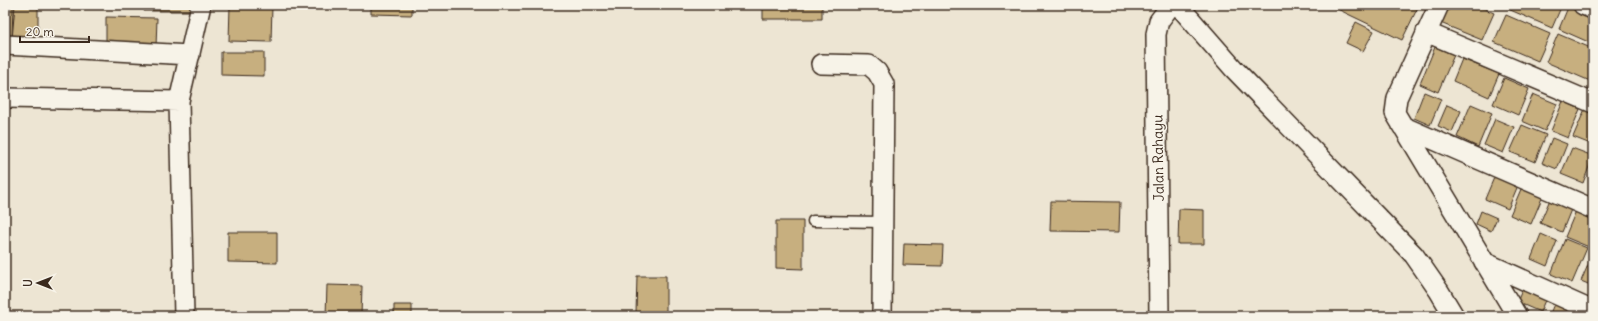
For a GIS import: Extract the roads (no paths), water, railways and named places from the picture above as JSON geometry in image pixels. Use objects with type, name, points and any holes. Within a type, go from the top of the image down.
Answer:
[{"type":"street","points":[[184,316],[179,102],[201,5]]},
{"type":"street","name":"Jalan Rahayu","points":[[1159,316],[1156,34],[1159,20],[1171,5]]},
{"type":"street","points":[[1178,5],[1234,69],[1414,255],[1454,316]]},
{"type":"street","points":[[1439,5],[1397,98],[1395,113],[1517,316]]},
{"type":"street","points":[[1583,5],[1593,9]]},
{"type":"street","points":[[1426,32],[1593,103]]},
{"type":"street","points":[[5,45],[190,54]]},
{"type":"street","points":[[821,64],[869,65],[878,72],[884,84],[882,316]]},
{"type":"street","points":[[5,98],[179,102]]},
{"type":"street","points":[[1402,126],[1593,209]]},
{"type":"street","points":[[1484,262],[1593,311]]},
{"type":"lane","points":[[812,221],[883,222]]}]
